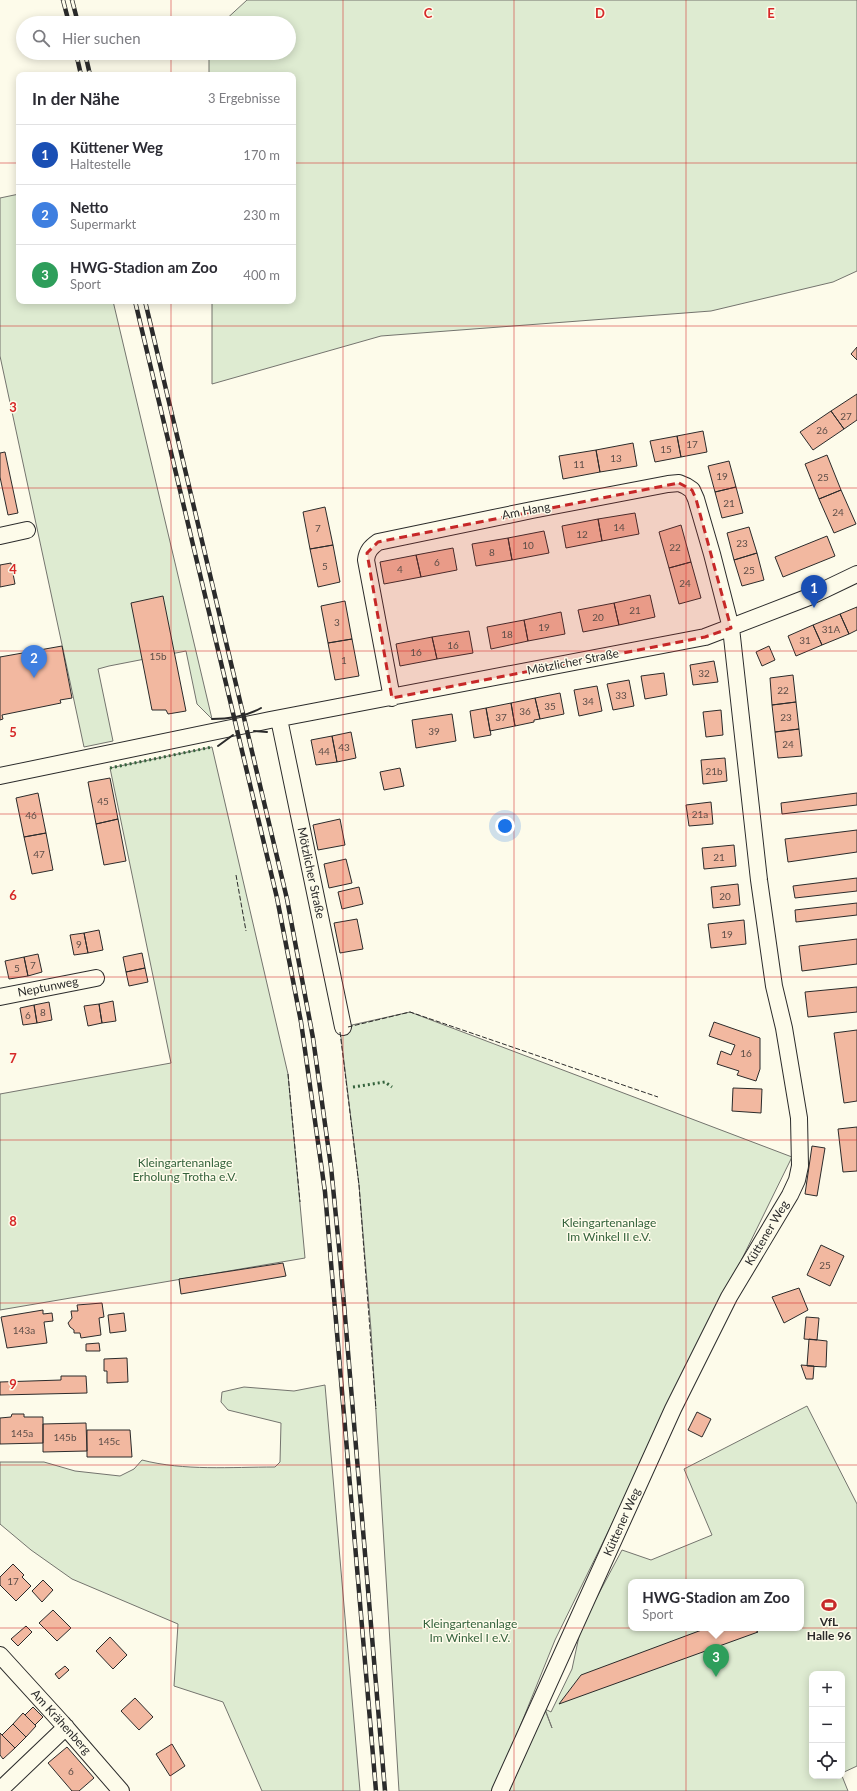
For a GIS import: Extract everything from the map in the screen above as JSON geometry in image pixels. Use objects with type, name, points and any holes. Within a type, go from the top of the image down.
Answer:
[{"type":"street","name":"Am Hang","points":[[392,698],[366,560],[367,553],[371,547],[378,542],[386,540],[532,510],[679,483],[692,490],[696,499],[731,628]]},
{"type":"street","points":[[0,536],[27,530]]},
{"type":"street","name":"Mötzlicher Straße","points":[[0,776],[279,718],[392,698],[705,637],[809,597],[857,574]]},
{"type":"street","name":"Küttener Weg","points":[[500,1791],[673,1409],[729,1297],[790,1195],[797,1180],[800,1166],[799,1118],[784,1028],[774,986],[759,880],[731,628]]},
{"type":"street","name":"Mötzlicher Straße","points":[[279,718],[343,1027]]},
{"type":"street","name":"Neptunweg","points":[[0,997],[96,978]]},
{"type":"street","name":"Am Krähenberg","points":[[0,1655],[66,1727],[120,1791]]},
{"type":"street","points":[[0,1790],[66,1727]]},
{"type":"highlighted area","points":[[679,483],[692,490],[696,499],[731,628],[705,637],[392,698],[367,553],[378,542]]},
{"type":"green space","points":[[247,0],[857,0],[857,271],[833,282],[711,311],[381,336],[212,384],[212,304],[296,304],[296,72],[209,72],[209,60],[296,60],[296,16],[230,16]]},
{"type":"green space","points":[[16,195],[16,304],[114,304],[212,719],[197,704],[186,651],[109,666],[98,669],[113,741],[84,747],[0,356],[0,198]]},
{"type":"green space","name":"Kleingartenanlage Erholung Trotha e.V.","points":[[212,747],[288,1074],[305,1258],[0,1310],[0,1094],[171,1063],[110,768]]},
{"type":"green space","points":[[410,1012],[792,1157],[555,1640],[494,1791],[399,1791],[371,1330],[359,1185],[340,1029],[343,1027]]},
{"type":"green space","points":[[325,1385],[360,1791],[262,1791],[223,1702],[174,1686],[178,1624],[72,1579],[31,1550],[0,1524],[0,1462],[44,1462],[75,1471],[120,1476],[134,1469],[142,1460],[174,1466],[191,1467],[275,1467],[280,1462],[281,1423],[228,1410],[221,1402],[222,1392],[244,1387],[294,1391]]},
{"type":"green space","name":"VfL Halle 96","points":[[807,1406],[857,1504],[857,1766],[845,1772],[845,1671],[809,1671],[809,1779],[843,1779],[848,1791],[509,1791],[545,1710],[552,1728],[545,1709],[551,1712],[572,1669],[581,1627],[622,1550],[651,1560],[712,1535],[684,1469]]},
{"type":"building","points":[[857,347],[857,360],[851,354]]},
{"type":"building","points":[[857,394],[857,420],[844,429],[831,411]]},
{"type":"building","points":[[831,411],[844,429],[813,450],[800,432]]},
{"type":"building","points":[[703,431],[707,452],[681,457],[677,436]]},
{"type":"building","points":[[677,436],[681,457],[655,462],[650,441]]},
{"type":"building","points":[[633,443],[637,466],[600,472],[596,450]]},
{"type":"building","points":[[596,450],[600,472],[563,479],[559,456]]},
{"type":"building","points":[[5,452],[18,513],[8,515],[0,477],[0,453]]},
{"type":"building","points":[[827,455],[841,490],[819,499],[805,464]]},
{"type":"building","points":[[729,461],[736,487],[715,492],[708,466]]},
{"type":"building","points":[[736,487],[743,513],[722,518],[715,492]]},
{"type":"building","points":[[841,490],[856,524],[834,533],[819,499]]},
{"type":"building","points":[[325,507],[333,545],[310,549],[303,512]]},
{"type":"building","points":[[635,513],[639,534],[602,541],[598,519]]},
{"type":"building","points":[[598,519],[602,541],[566,548],[562,526]]},
{"type":"building","points":[[681,525],[691,562],[669,568],[659,532]]},
{"type":"building","points":[[749,527],[757,553],[734,560],[727,533]]},
{"type":"building","points":[[544,531],[549,553],[512,560],[508,538]]},
{"type":"building","points":[[827,536],[835,556],[783,577],[775,557]]},
{"type":"building","points":[[508,538],[512,560],[476,566],[472,544]]},
{"type":"building","points":[[333,545],[340,582],[318,587],[310,549]]},
{"type":"building","points":[[453,548],[457,570],[421,577],[416,555]]},
{"type":"building","points":[[757,553],[764,580],[742,586],[734,560]]},
{"type":"building","points":[[416,555],[421,577],[384,584],[380,562]]},
{"type":"building","points":[[691,562],[701,598],[679,604],[669,568]]},
{"type":"building","points":[[11,563],[15,584],[0,587],[0,565]]},
{"type":"building","points":[[650,595],[655,617],[619,625],[614,603]]},
{"type":"building","points":[[163,596],[186,711],[168,714],[166,710],[152,710],[131,603]]},
{"type":"building","points":[[345,601],[352,639],[328,643],[321,606]]},
{"type":"building","points":[[614,603],[619,625],[583,632],[578,610]]},
{"type":"building","points":[[857,607],[857,630],[849,634],[840,614]]},
{"type":"building","points":[[561,612],[565,634],[528,641],[524,620]]},
{"type":"building","points":[[840,614],[849,634],[822,645],[813,625]]},
{"type":"building","points":[[524,620],[528,641],[491,649],[487,627]]},
{"type":"building","points":[[813,625],[822,645],[796,656],[788,636]]},
{"type":"building","points":[[469,631],[473,653],[437,659],[432,637]]},
{"type":"building","points":[[432,637],[437,659],[400,666],[396,644]]},
{"type":"building","points":[[352,639],[359,676],[335,680],[328,643]]},
{"type":"building","points":[[62,646],[72,698],[60,700],[61,703],[2,715],[3,719],[0,720],[0,657]]},
{"type":"building","points":[[769,646],[775,660],[762,666],[756,652]]},
{"type":"building","points":[[714,661],[718,682],[693,685],[690,665]]},
{"type":"building","points":[[664,673],[667,695],[645,699],[641,676]]},
{"type":"building","points":[[793,675],[796,702],[772,705],[770,678]]},
{"type":"building","points":[[629,680],[634,706],[613,710],[607,684]]},
{"type":"building","points":[[597,686],[602,711],[579,716],[574,690]]},
{"type":"building","points":[[560,693],[564,714],[540,719],[535,698]]},
{"type":"building","points":[[535,698],[540,719],[534,720],[534,722],[515,726],[511,703]]},
{"type":"building","points":[[796,702],[799,729],[775,732],[772,705]]},
{"type":"building","points":[[511,703],[515,726],[490,731],[486,708]]},
{"type":"building","points":[[486,708],[491,735],[474,738],[470,711]]},
{"type":"building","points":[[721,710],[723,735],[706,737],[703,712]]},
{"type":"building","points":[[452,714],[456,741],[416,748],[412,720]]},
{"type":"building","points":[[799,729],[802,756],[778,758],[775,732]]},
{"type":"building","points":[[351,732],[356,758],[337,762],[332,736]]},
{"type":"building","points":[[332,736],[337,762],[316,765],[311,740]]},
{"type":"building","points":[[725,758],[727,781],[703,784],[701,760]]},
{"type":"building","points":[[400,768],[404,786],[384,790],[380,772]]},
{"type":"building","points":[[110,778],[118,819],[96,824],[88,782]]},
{"type":"building","points":[[38,793],[46,833],[24,837],[16,798]]},
{"type":"building","points":[[857,793],[857,805],[782,814],[781,803]]},
{"type":"building","points":[[711,802],[713,824],[689,826],[686,805]]},
{"type":"building","points":[[118,819],[126,861],[104,865],[96,824]]},
{"type":"building","points":[[340,819],[345,845],[318,850],[313,825]]},
{"type":"building","points":[[857,830],[857,852],[788,862],[785,839]]},
{"type":"building","points":[[46,833],[53,870],[32,874],[24,837]]},
{"type":"building","points":[[734,845],[736,866],[704,869],[702,848]]},
{"type":"building","points":[[346,859],[352,883],[329,888],[324,864]]},
{"type":"building","points":[[857,878],[857,891],[795,898],[793,886]]},
{"type":"building","points":[[738,884],[740,905],[713,908],[711,887]]},
{"type":"building","points":[[359,887],[363,904],[342,909],[338,892]]},
{"type":"building","points":[[857,903],[857,915],[796,922],[795,910]]},
{"type":"building","points":[[357,919],[363,949],[340,953],[334,923]]},
{"type":"building","points":[[744,920],[746,944],[711,948],[708,924]]},
{"type":"building","points":[[99,930],[103,950],[88,953],[84,933]]},
{"type":"building","points":[[84,933],[88,953],[74,955],[70,935]]},
{"type":"building","points":[[857,939],[857,964],[802,971],[799,946]]},
{"type":"building","points":[[142,953],[145,968],[126,972],[123,957]]},
{"type":"building","points":[[38,954],[42,972],[28,976],[24,957]]},
{"type":"building","points":[[24,957],[28,976],[9,979],[5,961]]},
{"type":"building","points":[[145,968],[148,982],[129,986],[126,972]]},
{"type":"building","points":[[857,987],[857,1012],[808,1017],[805,992]]},
{"type":"building","points":[[113,1001],[116,1021],[102,1023],[99,1004]]},
{"type":"building","points":[[49,1002],[52,1020],[37,1023],[34,1005]]},
{"type":"building","points":[[99,1004],[102,1023],[88,1026],[84,1006]]},
{"type":"building","points":[[34,1005],[37,1023],[23,1025],[20,1008]]},
{"type":"building","points":[[714,1022],[760,1038],[760,1069],[756,1081],[737,1075],[739,1071],[717,1064],[721,1051],[731,1055],[735,1045],[709,1036]]},
{"type":"building","points":[[857,1030],[857,1101],[844,1103],[834,1033]]},
{"type":"building","points":[[733,1088],[762,1089],[761,1113],[732,1111]]},
{"type":"building","points":[[857,1127],[857,1171],[843,1172],[838,1129]]},
{"type":"building","points":[[812,1146],[825,1148],[817,1196],[805,1194]]},
{"type":"building","points":[[821,1245],[844,1256],[830,1286],[807,1275]]},
{"type":"building","points":[[283,1263],[286,1276],[181,1294],[179,1279]]},
{"type":"building","points":[[799,1288],[808,1310],[784,1323],[772,1297]]},
{"type":"building","points":[[102,1303],[104,1317],[99,1318],[101,1335],[81,1338],[80,1333],[74,1333],[74,1330],[68,1323],[72,1318],[71,1311],[78,1311],[77,1305]]},
{"type":"building","points":[[43,1310],[43,1314],[52,1313],[53,1321],[44,1322],[47,1343],[7,1348],[1,1317]]},
{"type":"building","points":[[124,1313],[126,1331],[110,1333],[108,1315]]},
{"type":"building","points":[[806,1317],[819,1318],[817,1340],[804,1339]]},
{"type":"building","points":[[809,1339],[827,1341],[826,1367],[807,1366]]},
{"type":"building","points":[[99,1343],[100,1351],[86,1351],[86,1344]]},
{"type":"building","points":[[127,1358],[128,1382],[107,1383],[107,1371],[104,1371],[104,1359]]},
{"type":"building","points":[[801,1365],[814,1366],[813,1379],[806,1379]]},
{"type":"building","points":[[61,1376],[86,1376],[87,1393],[0,1395],[0,1382],[61,1380]]},
{"type":"building","points":[[697,1412],[711,1419],[702,1437],[688,1430]]},
{"type":"building","points":[[12,1414],[24,1414],[24,1417],[43,1417],[43,1443],[0,1444],[0,1418],[11,1417]]},
{"type":"building","points":[[86,1423],[87,1451],[43,1452],[43,1424]]},
{"type":"building","points":[[87,1430],[130,1430],[132,1457],[87,1457]]},
{"type":"building","points":[[13,1564],[24,1575],[22,1577],[31,1586],[16,1601],[0,1585],[0,1577]]},
{"type":"building","points":[[43,1580],[53,1590],[42,1602],[32,1591]]},
{"type":"building","points":[[53,1610],[71,1628],[57,1641],[39,1623]]},
{"type":"building","points":[[26,1626],[32,1632],[18,1646],[11,1639]]},
{"type":"building","points":[[699,1631],[758,1632],[559,1704],[581,1675]]},
{"type":"building","points":[[110,1637],[127,1655],[113,1669],[96,1651]]},
{"type":"building","points":[[65,1666],[69,1670],[59,1679],[55,1674]]},
{"type":"building","points":[[135,1698],[153,1717],[139,1730],[121,1711]]},
{"type":"building","points":[[33,1707],[43,1717],[35,1725],[25,1715]]},
{"type":"building","points":[[23,1713],[36,1726],[26,1737],[13,1724]]},
{"type":"building","points":[[13,1724],[26,1737],[15,1748],[2,1735]]},
{"type":"building","points":[[0,1733],[15,1748],[3,1759],[0,1755]]},
{"type":"building","points":[[172,1744],[185,1766],[170,1776],[156,1754]]},
{"type":"building","points":[[67,1747],[94,1778],[79,1791],[72,1791],[48,1763]]},
{"type":"railway","points":[[63,0],[67,16]]},
{"type":"railway","points":[[72,0],[76,16]]},
{"type":"railway","points":[[78,60],[80,72]]},
{"type":"railway","points":[[87,60],[89,72]]},
{"type":"railway","points":[[136,304],[277,898],[301,1022],[325,1192],[376,1791]]},
{"type":"railway","points":[[146,304],[287,899],[313,1038],[331,1167],[340,1257],[385,1791]]},
{"type":"hedge","points":[[110,768],[212,747]]},
{"type":"hedge","points":[[353,1087],[385,1082],[392,1087]]},
{"type":"fence","points":[[236,875],[246,931]]},
{"type":"fence","points":[[348,1027],[410,1012],[658,1097]]},
{"type":"fence","points":[[340,1032],[359,1185],[376,1409]]},
{"type":"fence","points":[[288,1074],[300,1202]]},
{"type":"wall","points":[[212,719],[237,717],[249,714],[261,708]]},
{"type":"wall","points":[[254,731],[267,732]]},
{"type":"wall","points":[[218,746],[233,735]]},
{"type":"place","name":"Küttener Weg","points":[[814,608]]},
{"type":"place","name":"Netto","points":[[34,678]]},
{"type":"place","name":"VfL Halle 96","points":[[829,1605]]},
{"type":"place","name":"HWG-Stadion am Zoo","points":[[716,1677]]},
{"type":"park label","name":"Kleingartenanlage Im Winkel II e.V.","points":[[609,1230]]},
{"type":"park label","name":"Kleingartenanlage Im Winkel I e.V.","points":[[470,1631]]}]
